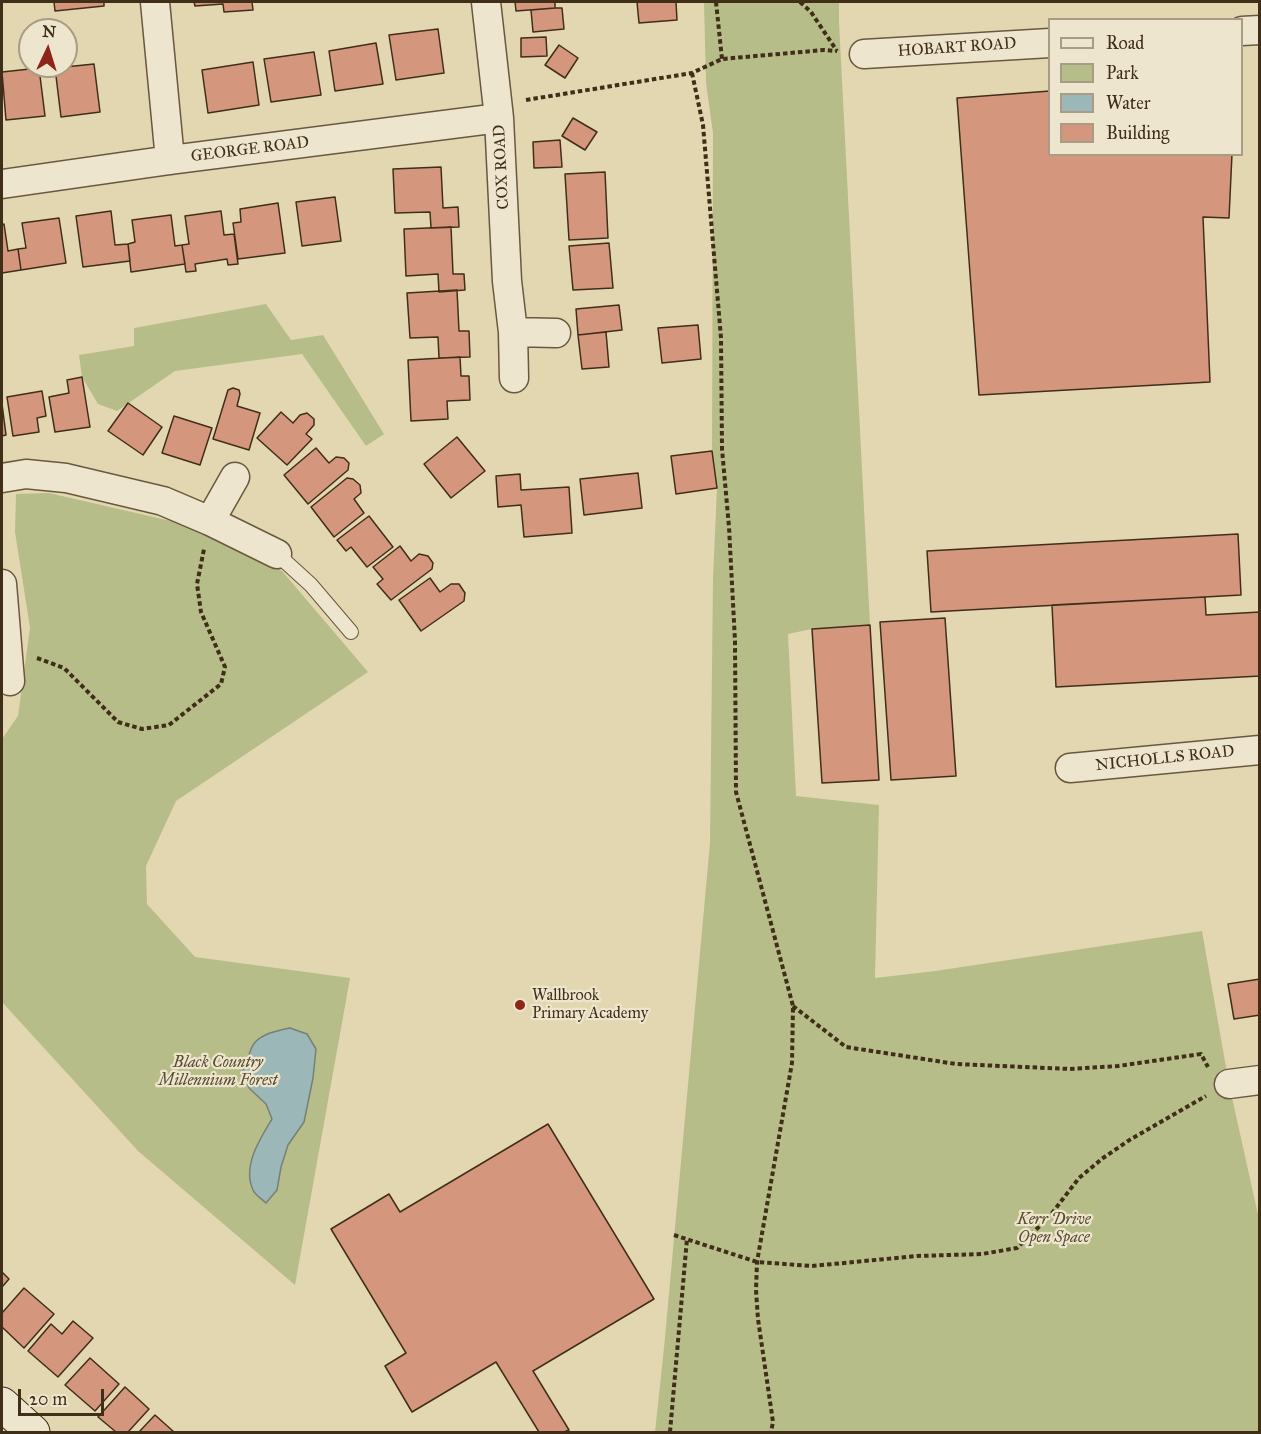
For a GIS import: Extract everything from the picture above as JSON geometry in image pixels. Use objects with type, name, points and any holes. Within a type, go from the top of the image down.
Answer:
[{"type":"main road","points":[[2,1404],[33,1432]]},
{"type":"street","points":[[155,2],[170,160]]},
{"type":"street","name":"COX ROAD","points":[[486,2],[499,118],[514,378]]},
{"type":"street","points":[[1243,31],[1260,30]]},
{"type":"street","name":"HOBART ROAD","points":[[851,53],[1048,43]]},
{"type":"street","name":"GEORGE ROAD","points":[[2,184],[499,118]]},
{"type":"street","points":[[513,332],[556,333]]},
{"type":"street","points":[[2,478],[26,474],[66,478],[163,501],[277,554]]},
{"type":"street","points":[[210,521],[235,477]]},
{"type":"street","points":[[2,584],[10,681]]},
{"type":"street","name":"NICHOLLS ROAD","points":[[1070,768],[1260,750]]},
{"type":"street","points":[[1229,1083],[1260,1080]]},
{"type":"lane","points":[[277,554],[311,585],[351,632]]},
{"type":"path","points":[[716,2],[722,59]]},
{"type":"path","points":[[800,2],[851,53]]},
{"type":"path","points":[[499,118],[516,101],[692,73],[722,59],[824,50],[851,53]]},
{"type":"path","points":[[692,73],[703,125],[721,338],[722,449],[735,641],[736,792],[793,1006],[792,1064],[758,1262],[756,1290],[773,1422],[771,1432]]},
{"type":"path","points":[[7,652],[26,654],[64,668],[118,722],[142,729],[169,725],[221,684],[225,667],[201,612],[197,584],[210,521]]},
{"type":"path","points":[[674,1234],[758,1262],[812,1266],[917,1256],[982,1254],[1017,1248],[1049,1217],[1078,1178],[1102,1158],[1229,1083],[1208,1068],[1201,1054],[1118,1066],[1070,1069],[956,1064],[846,1047],[793,1006]]},
{"type":"path","points":[[670,1432],[687,1239]]},
{"type":"green space","name":"Kerr Drive Open Space","points":[[704,2],[839,2],[870,625],[812,629],[788,634],[796,796],[879,805],[875,978],[1202,931],[1229,1084],[1259,1219],[1259,1432],[655,1432],[710,843],[713,579],[717,488],[712,451],[713,133],[706,83]]},
{"type":"green space","points":[[266,304],[291,340],[323,335],[384,434],[366,446],[302,354],[175,371],[117,411],[98,404],[82,377],[79,355],[134,346],[134,328]]},
{"type":"green space","name":"Black Country Millennium Forest","points":[[49,493],[184,524],[282,571],[368,672],[176,801],[146,866],[147,904],[195,957],[350,978],[295,1285],[138,1151],[2,1002],[2,739],[18,716],[30,628],[15,532],[16,494]]},
{"type":"water","points":[[290,1028],[307,1034],[316,1049],[313,1078],[304,1122],[288,1145],[277,1190],[266,1203],[253,1190],[250,1172],[254,1153],[272,1119],[266,1104],[250,1089],[241,1074],[252,1047],[259,1039]]},
{"type":"building","points":[[54,2],[104,2],[104,6],[55,11]]},
{"type":"building","points":[[194,2],[252,2],[253,10],[224,12],[223,4],[195,6]]},
{"type":"building","points":[[515,2],[555,2],[555,8],[516,11]]},
{"type":"building","points":[[637,2],[676,2],[677,20],[639,23]]},
{"type":"building","points":[[562,8],[564,29],[533,32],[531,10]]},
{"type":"building","points":[[438,29],[444,73],[396,80],[389,35]]},
{"type":"building","points":[[546,37],[547,56],[521,57],[521,38]]},
{"type":"building","points":[[376,43],[383,84],[335,91],[329,51]]},
{"type":"building","points":[[559,45],[578,58],[565,78],[545,65]]},
{"type":"building","points":[[314,52],[321,95],[271,102],[264,59]]},
{"type":"building","points":[[253,62],[259,105],[208,113],[202,70]]},
{"type":"building","points":[[94,64],[100,112],[61,117],[56,78],[78,78],[78,66]]},
{"type":"building","points":[[18,70],[18,78],[40,78],[45,116],[6,120],[2,72]]},
{"type":"building","points":[[1048,91],[1048,156],[1232,156],[1229,218],[1203,217],[1210,382],[979,395],[957,98]]},
{"type":"building","points":[[573,118],[597,132],[585,150],[562,136]]},
{"type":"building","points":[[560,140],[562,167],[534,168],[533,142]]},
{"type":"building","points":[[441,167],[443,208],[458,207],[459,227],[431,228],[430,212],[395,213],[393,169]]},
{"type":"building","points":[[605,172],[608,238],[569,240],[565,174]]},
{"type":"building","points":[[335,197],[341,241],[302,246],[296,202]]},
{"type":"building","points":[[278,203],[285,253],[238,259],[233,223],[241,222],[240,209]]},
{"type":"building","points":[[111,211],[115,245],[128,244],[130,261],[83,267],[76,216]]},
{"type":"building","points":[[221,211],[224,235],[234,234],[238,264],[228,265],[227,259],[195,264],[196,271],[186,272],[182,245],[189,244],[185,216]]},
{"type":"building","points":[[171,215],[175,246],[182,245],[185,264],[131,272],[128,244],[135,242],[132,220]]},
{"type":"building","points":[[59,218],[66,263],[21,270],[18,249],[26,248],[22,223]]},
{"type":"building","points":[[4,224],[8,251],[18,249],[21,270],[2,273],[2,225]]},
{"type":"building","points":[[451,227],[453,274],[464,274],[465,290],[439,292],[438,274],[406,276],[404,229]]},
{"type":"building","points":[[609,243],[613,288],[573,290],[569,246]]},
{"type":"building","points":[[457,290],[459,331],[469,331],[470,357],[439,358],[438,337],[410,338],[407,293]]},
{"type":"building","points":[[619,305],[622,330],[578,335],[576,309]]},
{"type":"building","points":[[698,325],[701,359],[662,363],[658,328]]},
{"type":"building","points":[[606,332],[609,367],[582,369],[578,335]]},
{"type":"building","points":[[460,357],[461,376],[469,376],[470,400],[447,401],[448,419],[411,421],[408,360]]},
{"type":"building","points":[[82,377],[90,427],[55,432],[49,397],[69,393],[67,380]]},
{"type":"building","points":[[233,388],[239,390],[240,394],[237,406],[260,413],[249,450],[213,439],[228,390]]},
{"type":"building","points":[[42,391],[46,416],[37,418],[39,432],[13,436],[7,397]]},
{"type":"building","points":[[128,403],[162,427],[143,455],[108,431]]},
{"type":"building","points":[[2,404],[6,435],[2,436]]},
{"type":"building","points":[[281,412],[293,423],[300,415],[307,413],[314,419],[314,425],[306,434],[312,439],[287,465],[257,438]]},
{"type":"building","points":[[174,416],[212,428],[200,465],[162,453]]},
{"type":"building","points":[[457,437],[485,471],[451,498],[424,464]]},
{"type":"building","points":[[316,448],[329,463],[336,457],[344,458],[349,463],[348,470],[308,504],[284,475]]},
{"type":"building","points":[[712,451],[717,488],[676,494],[671,456]]},
{"type":"building","points":[[638,473],[642,508],[584,515],[580,479]]},
{"type":"building","points":[[520,474],[521,490],[569,487],[572,533],[524,537],[521,505],[498,507],[496,476]]},
{"type":"building","points":[[347,478],[353,479],[360,485],[361,493],[354,499],[364,513],[334,537],[311,507]]},
{"type":"building","points":[[369,516],[393,547],[367,567],[351,547],[346,551],[337,540]]},
{"type":"building","points":[[1238,534],[1241,595],[931,612],[927,551]]},
{"type":"building","points":[[400,546],[411,561],[419,554],[428,556],[433,563],[432,569],[391,600],[377,584],[383,579],[373,567]]},
{"type":"building","points":[[430,578],[440,592],[451,584],[459,584],[465,593],[464,601],[421,631],[399,600]]},
{"type":"building","points":[[1205,597],[1206,615],[1260,612],[1260,676],[1056,687],[1052,605]]},
{"type":"building","points":[[945,618],[956,776],[891,780],[880,622]]},
{"type":"building","points":[[870,625],[879,780],[822,783],[812,629]]},
{"type":"building","points":[[1260,979],[1260,1015],[1234,1019],[1228,984]]},
{"type":"building","points":[[548,1124],[654,1299],[533,1371],[569,1430],[539,1432],[496,1362],[412,1412],[385,1366],[406,1353],[331,1229],[389,1194],[400,1212]]},
{"type":"building","points":[[2,1272],[9,1279],[2,1287]]},
{"type":"building","points":[[24,1288],[54,1314],[24,1348],[2,1327],[2,1313]]},
{"type":"building","points":[[73,1321],[93,1338],[58,1377],[28,1351],[51,1324],[62,1334]]},
{"type":"building","points":[[90,1358],[119,1384],[95,1411],[65,1385]]},
{"type":"building","points":[[125,1387],[149,1409],[128,1432],[116,1432],[98,1417]]},
{"type":"building","points":[[155,1415],[174,1432],[139,1432]]},
{"type":"place","name":"Wallbrook Primary Academy","points":[[520,1005]]}]
